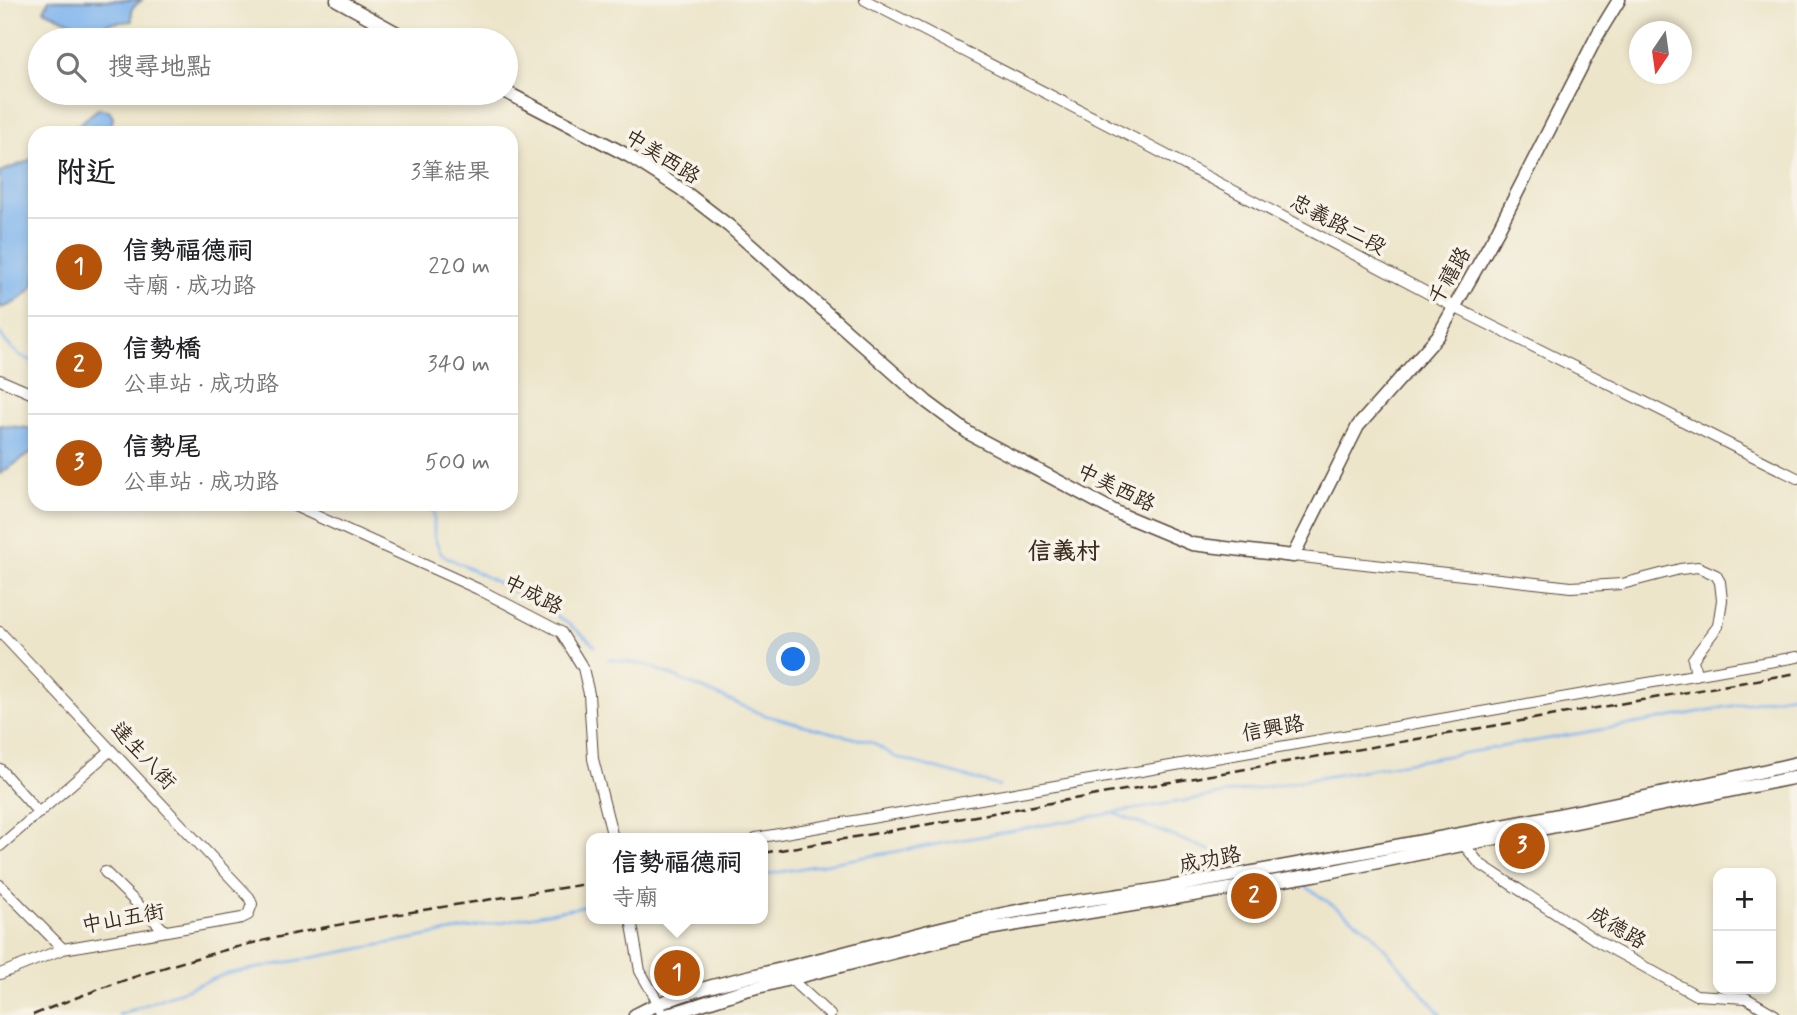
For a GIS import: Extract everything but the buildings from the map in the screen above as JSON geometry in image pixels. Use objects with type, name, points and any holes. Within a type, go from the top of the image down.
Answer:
[{"type":"street","points":[[337,0],[388,28]]},
{"type":"street","name":"忠義路二段","points":[[864,0],[1454,307],[1797,478]]},
{"type":"street","name":"千禧路","points":[[1293,556],[1358,426],[1438,336],[1498,230],[1597,36],[1619,0]]},
{"type":"street","name":"中美西路","points":[[518,98],[629,156],[681,189],[729,226],[928,402],[970,434],[1120,514],[1192,544],[1571,587],[1622,584],[1698,567],[1716,575],[1720,582],[1722,600],[1718,626],[1693,659],[1696,675]]},
{"type":"street","points":[[0,380],[28,392]]},
{"type":"street","name":"中成路","points":[[305,511],[478,589],[561,632],[583,668],[589,694],[593,759],[612,833]]},
{"type":"street","name":"達生八街","points":[[1,635],[249,897],[251,908]]},
{"type":"street","name":"信興路","points":[[768,836],[1797,657]]},
{"type":"street","points":[[0,846],[111,750]]},
{"type":"street","name":"成功路","points":[[635,1015],[663,1011],[742,991],[791,972],[982,930],[1314,875],[1797,763]]},
{"type":"street","points":[[0,769],[39,813]]},
{"type":"street","name":"成功路","points":[[1462,839],[1797,777]]},
{"type":"street","name":"成德路","points":[[1462,839],[1480,864],[1599,942],[1696,995],[1746,998],[1775,1015]]},
{"type":"street","points":[[105,872],[165,931]]},
{"type":"street","points":[[0,885],[63,949]]},
{"type":"street","name":"中山五街","points":[[0,974],[63,949],[242,918],[248,915],[251,908]]},
{"type":"street","points":[[632,924],[640,971],[663,1011]]},
{"type":"street","points":[[791,972],[796,984],[830,1015]]},
{"type":"water","points":[[49,0],[142,0],[132,8],[132,21],[110,23],[97,28],[83,28],[44,10]]},
{"type":"water","points":[[99,108],[109,111],[113,117],[111,126],[77,126]]},
{"type":"water","points":[[28,161],[28,292],[10,305],[0,308],[0,172]]},
{"type":"water","points":[[0,425],[28,428],[28,455],[0,474]]},
{"type":"waterway","points":[[0,333],[14,351],[28,359]]},
{"type":"waterway","points":[[434,511],[434,536],[441,554],[541,606],[595,646]]},
{"type":"waterway","points":[[608,659],[647,665],[764,715],[873,743],[895,757],[999,786]]},
{"type":"waterway","points":[[1113,813],[1797,694]]},
{"type":"waterway","points":[[768,874],[1113,813],[1222,855]]},
{"type":"waterway","points":[[1305,886],[1370,931],[1441,1015]]},
{"type":"waterway","points":[[119,1015],[226,974],[586,906]]},
{"type":"railway","points":[[768,852],[1797,673]]},
{"type":"railway","points":[[33,1015],[138,976],[245,945],[374,918],[586,884]]},
{"type":"place","name":"信勢尾","points":[[1522,846]]},
{"type":"place","name":"信勢橋","points":[[1254,896]]},
{"type":"place","name":"信勢福德祠","points":[[677,973]]},
{"type":"district","name":"信義村","points":[[1064,552]]}]
